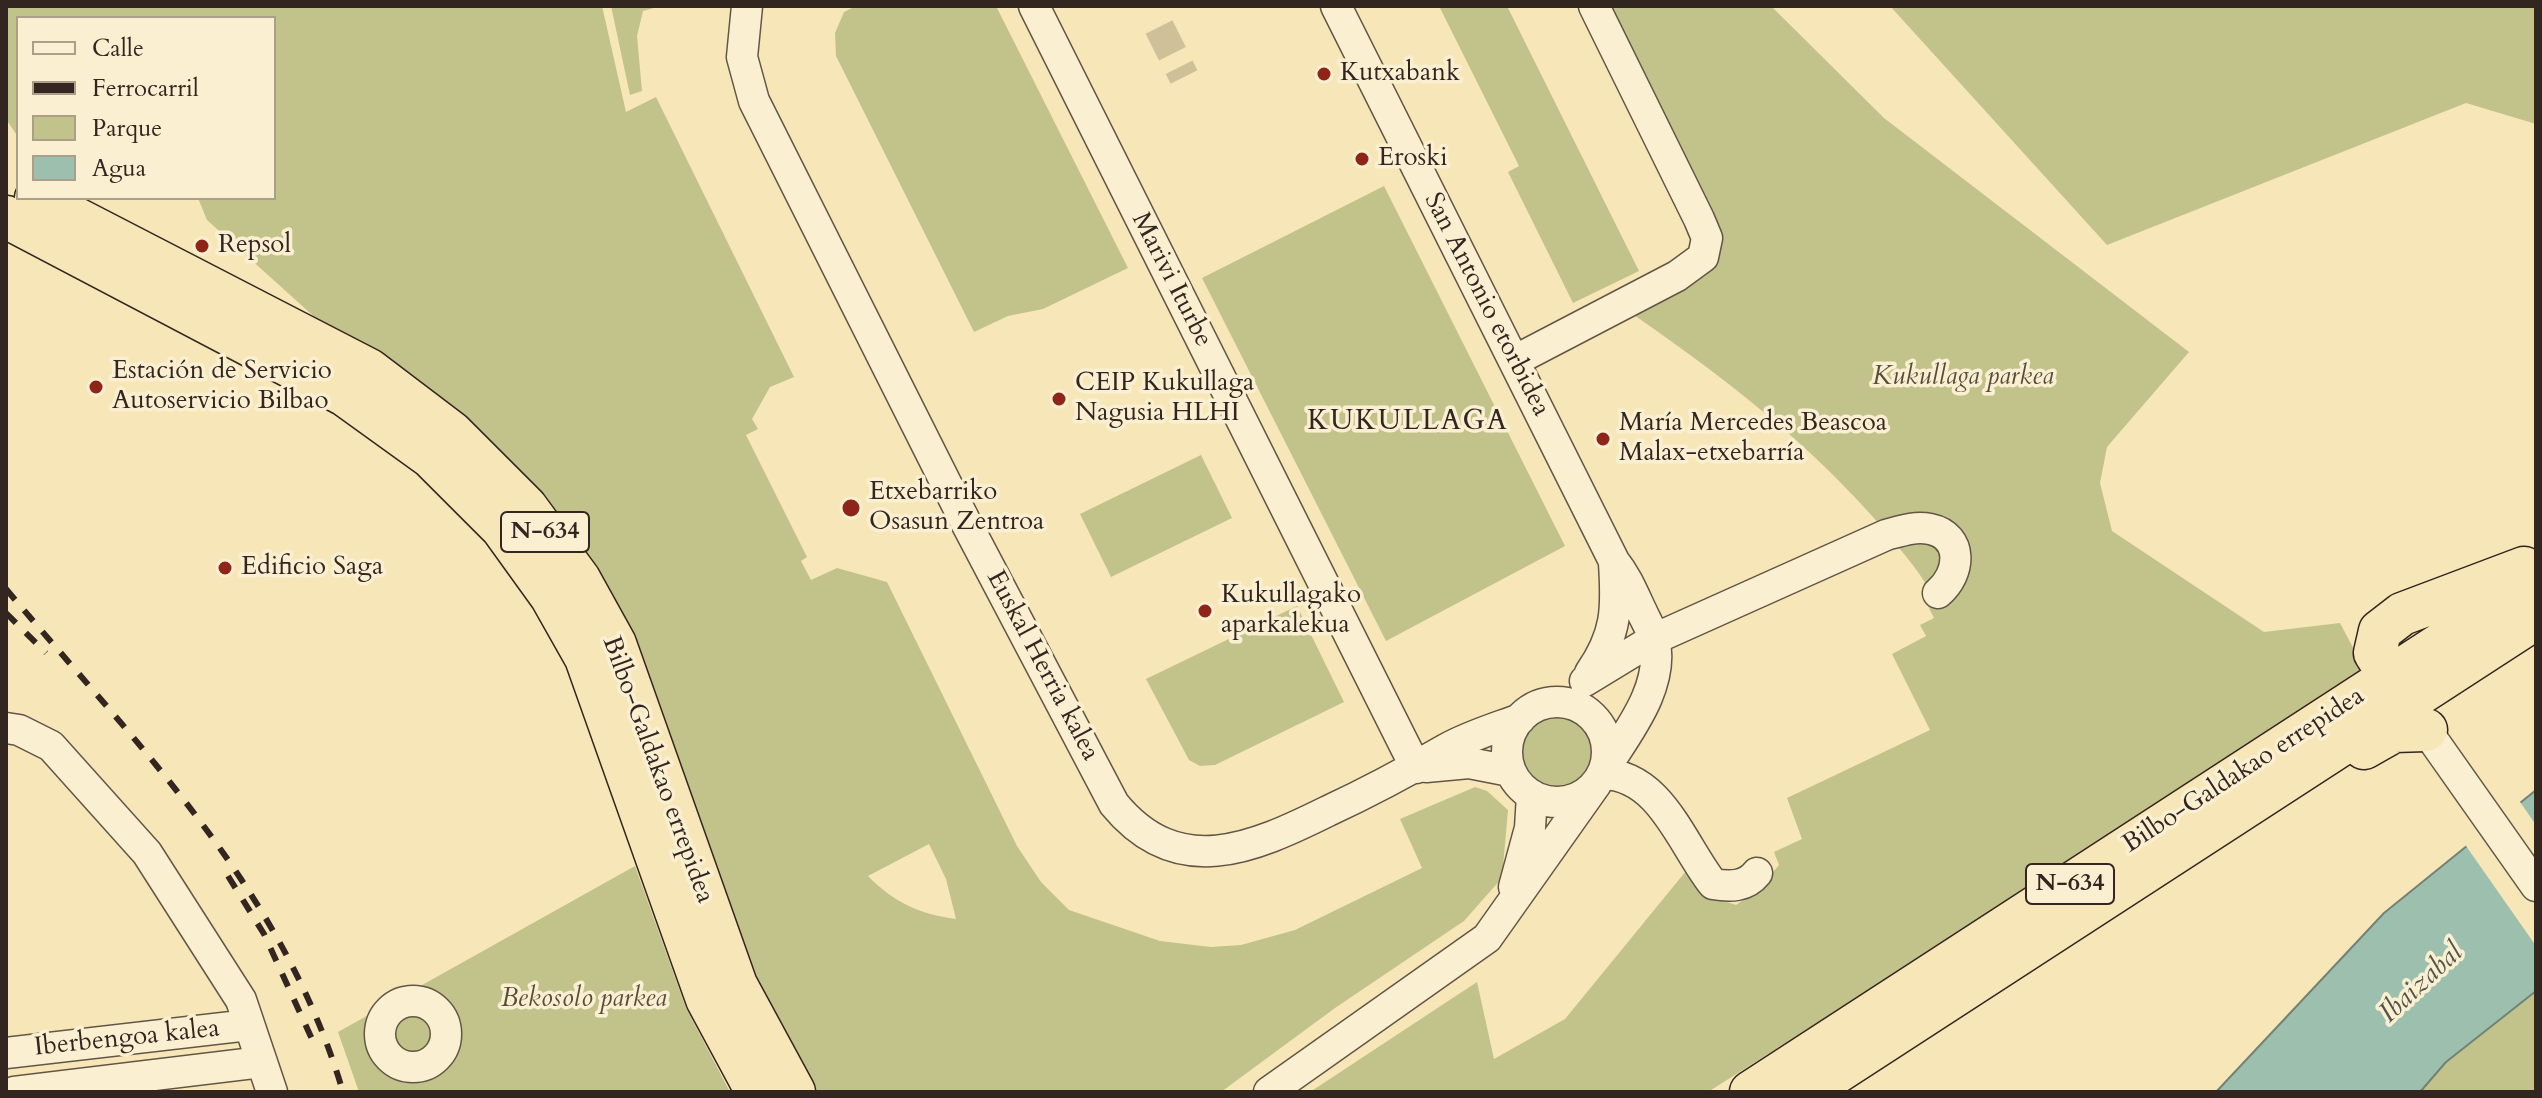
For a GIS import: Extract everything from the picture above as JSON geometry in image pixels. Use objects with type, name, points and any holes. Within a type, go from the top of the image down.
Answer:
[{"type":"highway","name":"Bilbo-Galdakao errepidea","points":[[40,200],[369,370],[452,433],[526,507],[579,579],[615,644],[736,985],[794,1092]]},
{"type":"highway","name":"Bilbo-Galdakao errepidea","points":[[6,217],[345,395],[431,457],[502,528],[551,596],[586,658],[707,999],[757,1092]]},
{"type":"highway","points":[[2407,703],[2375,653],[2380,631],[2388,623],[2536,562]]},
{"type":"highway","name":"Bilbo-Galdakao errepidea","points":[[1751,1092],[2407,703],[2536,582]]},
{"type":"highway","name":"Bilbo-Galdakao errepidea","points":[[1806,1092],[2536,618]]},
{"type":"street","name":"Euskal Herria kalea","points":[[747,6],[742,57],[754,101],[963,517],[1114,804],[1130,823],[1157,841],[1192,852],[1236,850],[1272,839],[1416,768],[1449,747],[1520,719]]},
{"type":"street","name":"Marivi Iturbe","points":[[1034,6],[1416,768]]},
{"type":"street","name":"San Antonio etorbidea","points":[[1269,1092],[1487,938],[1638,718],[1647,696],[1655,659],[1654,639],[1625,575],[1614,561],[1336,6]]},
{"type":"street","points":[[1514,361],[1677,276],[1703,257],[1707,238],[1699,219],[1594,6]]},
{"type":"street","points":[[1585,681],[1654,639],[1886,535],[1913,527],[1934,529],[1946,539],[1955,553],[1957,570],[1938,593]]},
{"type":"street","name":"San Antonio etorbidea","points":[[1550,703],[1585,681],[1609,644],[1614,625],[1614,561]]},
{"type":"street","points":[[1550,703],[1579,707],[1601,726],[1608,754],[1601,775],[1586,794],[1559,802],[1532,795],[1510,771],[1508,744],[1520,719],[1539,705],[1550,703]]},
{"type":"street","points":[[2407,703],[2536,886]]},
{"type":"street","points":[[6,728],[19,730],[51,746],[147,853],[241,1000],[272,1092]]},
{"type":"street","name":"Euskal Herria kalea","points":[[1416,768],[1451,762],[1510,771]]},
{"type":"street","points":[[1601,775],[1624,777],[1658,799],[1713,884],[1731,886],[1750,881],[1757,873]]},
{"type":"street","name":"San Antonio etorbidea","points":[[1487,938],[1518,880],[1530,828],[1532,795]]},
{"type":"street","name":"Iberbengoa kalea","points":[[6,1053],[249,1025]]},
{"type":"street","name":"Iberbengoa kalea","points":[[14,1092],[262,1062]]},
{"type":"green space","points":[[6,6],[602,6],[626,112],[656,97],[794,377],[770,387],[752,419],[758,429],[746,435],[807,557],[801,561],[811,580],[837,568],[887,582],[1017,846],[1041,882],[1069,910],[1160,941],[1211,947],[1241,945],[1295,930],[1422,868],[1400,819],[1475,787],[1487,791],[1508,810],[1502,878],[1464,921],[1335,1008],[1221,1092],[813,1092],[772,1021],[691,810],[330,331],[207,220],[199,200],[276,200],[276,16],[16,16],[16,134],[6,119]],"holes":[[[929,844],[946,879],[956,919],[908,906],[868,876]]]},
{"type":"green space","points":[[611,6],[661,6],[643,11],[637,36],[642,91],[630,95]]},
{"type":"green space","points":[[856,6],[996,6],[1128,268],[1043,309],[1008,316],[974,332],[836,56],[835,33],[844,12]]},
{"type":"green space","points":[[1439,6],[1507,6],[1639,271],[1573,303],[1508,172],[1519,166]]},
{"type":"green space","name":"Kukullaga parkea","points":[[1594,6],[1771,6],[1884,118],[2189,352],[2107,447],[2100,483],[2112,531],[2264,632],[2340,623],[2367,674],[1708,1092],[1310,1092],[1477,982],[1494,1059],[1565,1019],[1686,871],[1703,894],[1736,905],[1761,887],[1779,865],[1774,852],[1802,839],[1787,798],[1930,730],[1892,654],[1926,636],[1920,625],[1934,618],[1928,606],[1935,601],[1913,565],[1857,499],[1794,438],[1692,356],[1621,306],[1702,257]]},
{"type":"green space","points":[[1890,6],[2536,6],[2536,124],[2466,103],[2107,245]]},
{"type":"green space","points":[[1384,186],[1565,546],[1386,641],[1202,278]]},
{"type":"green space","points":[[1201,455],[1232,518],[1111,577],[1080,514]]},
{"type":"green space","points":[[1297,606],[1344,702],[1215,765],[1200,766],[1189,760],[1146,679]]},
{"type":"green space","points":[[1555,712],[1570,715],[1583,724],[1592,737],[1595,752],[1592,767],[1583,780],[1570,789],[1555,792],[1540,789],[1527,780],[1518,767],[1515,752],[1518,737],[1527,724],[1540,715]]},
{"type":"green space","name":"Bekosolo parkea","points":[[635,866],[686,1008],[730,1092],[359,1092],[338,1032]]},
{"type":"green space","points":[[2536,991],[2536,1092],[2420,1092],[2446,1062]]},
{"type":"water","name":"Ibaizabal","points":[[2536,790],[2536,991],[2446,1062],[2420,1092],[2216,1092],[2384,913]]},
{"type":"pier","points":[[2518,799],[2536,825],[2536,946],[2464,843]]},
{"type":"tunnel","points":[[1159,27],[1184,77]]},
{"type":"railway","points":[[6,589],[155,764],[245,885],[284,950],[317,1019],[343,1092]]},
{"type":"railway","points":[[6,613],[46,653]]},
{"type":"railway","points":[[228,876],[264,934],[317,1050]]},
{"type":"place","name":"Kutxabank","points":[[1324,74]]},
{"type":"place","name":"Eroski","points":[[1362,159]]},
{"type":"place","name":"Repsol","points":[[202,246]]},
{"type":"place","name":"Estación de Servicio Autoservicio Bilbao","points":[[96,387]]},
{"type":"place","name":"CEIP Kukullaga Nagusia HLHI","points":[[1059,399]]},
{"type":"place","name":"María Mercedes Beascoa Malax-etxebarría","points":[[1603,439]]},
{"type":"place","name":"Etxebarriko Osasun Zentroa","points":[[851,508]]},
{"type":"place","name":"Edificio Saga","points":[[225,568]]},
{"type":"place","name":"Kukullagako aparkalekua","points":[[1205,611]]},
{"type":"district","name":"KUKULLAGA","points":[[1408,423]]}]
